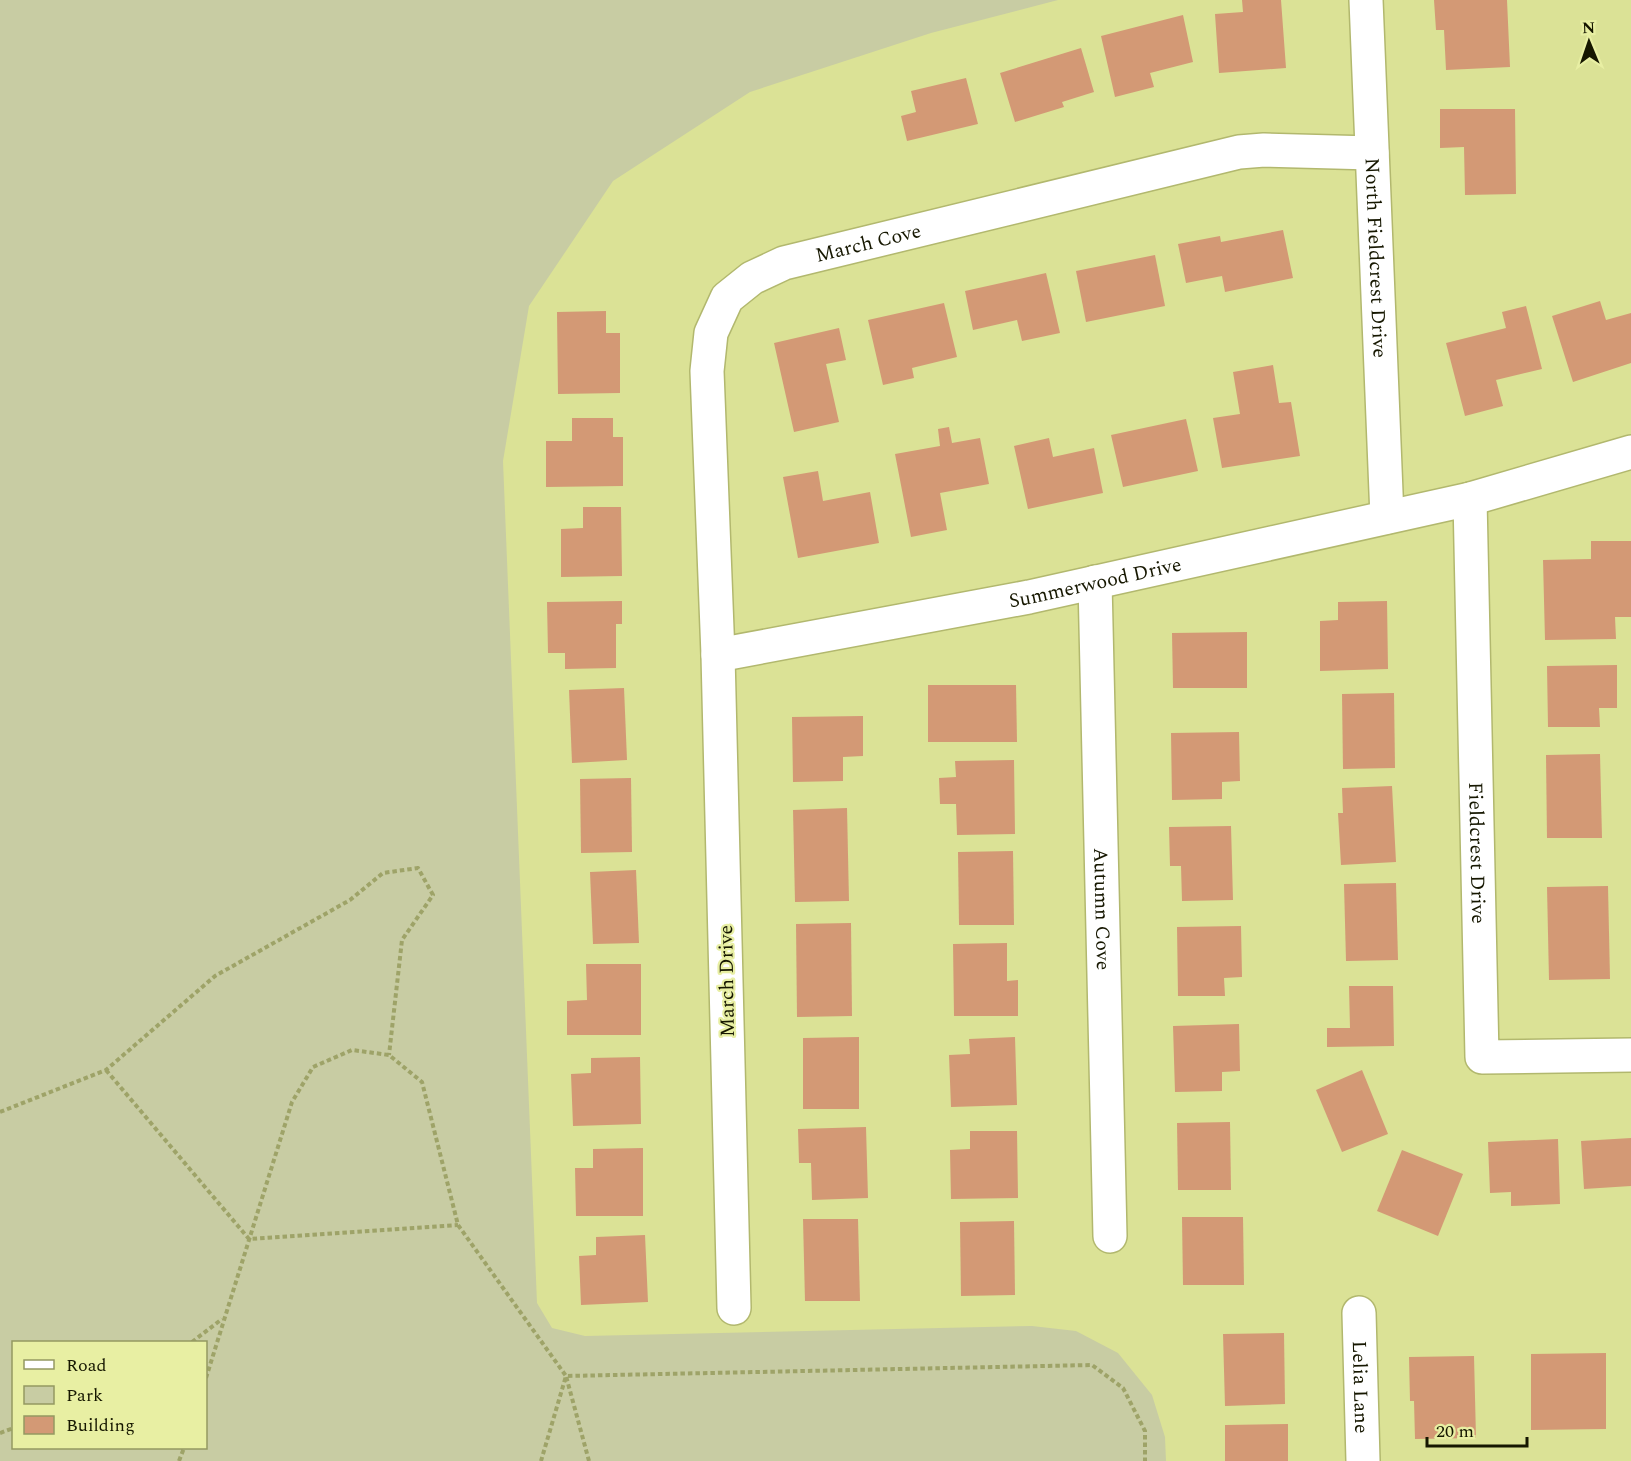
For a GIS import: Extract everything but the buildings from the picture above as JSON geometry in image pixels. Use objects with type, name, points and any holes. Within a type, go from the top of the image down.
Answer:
[{"type":"street","name":"North Fieldcrest Drive","points":[[1366,0],[1387,517]]},
{"type":"street","name":"March Cove","points":[[718,654],[707,371],[711,333],[727,298],[752,278],[784,263],[1239,152],[1264,150],[1372,153]]},
{"type":"street","points":[[1470,499],[1631,452]]},
{"type":"street","name":"Summerwood Drive","points":[[718,654],[1029,597],[1470,499]]},
{"type":"street","name":"Fieldcrest Drive","points":[[1470,499],[1482,1057],[1631,1055]]},
{"type":"street","name":"Autumn Cove","points":[[1095,582],[1110,1236]]},
{"type":"street","name":"March Drive","points":[[718,654],[734,1308]]},
{"type":"street","name":"Lelia Lane","points":[[1359,1312],[1363,1461]]},
{"type":"path","points":[[0,1112],[106,1070],[215,976],[350,900],[383,873],[417,868],[433,895],[402,940],[389,1055]]},
{"type":"path","points":[[207,1374],[292,1102],[313,1067],[352,1050],[389,1055],[422,1082],[458,1225],[566,1376],[590,1461]]},
{"type":"path","points":[[106,1070],[249,1239]]},
{"type":"path","points":[[249,1239],[458,1225]]},
{"type":"path","points":[[193,1341],[224,1318]]},
{"type":"path","points":[[566,1376],[1092,1365],[1123,1388],[1145,1431],[1145,1461]]},
{"type":"path","points":[[541,1461],[566,1376]]},
{"type":"green space","points":[[0,0],[1058,0],[931,33],[750,92],[613,181],[529,306],[503,461],[537,1303],[552,1328],[585,1336],[1032,1326],[1076,1331],[1118,1353],[1152,1395],[1165,1437],[1166,1461],[0,1461]]}]
